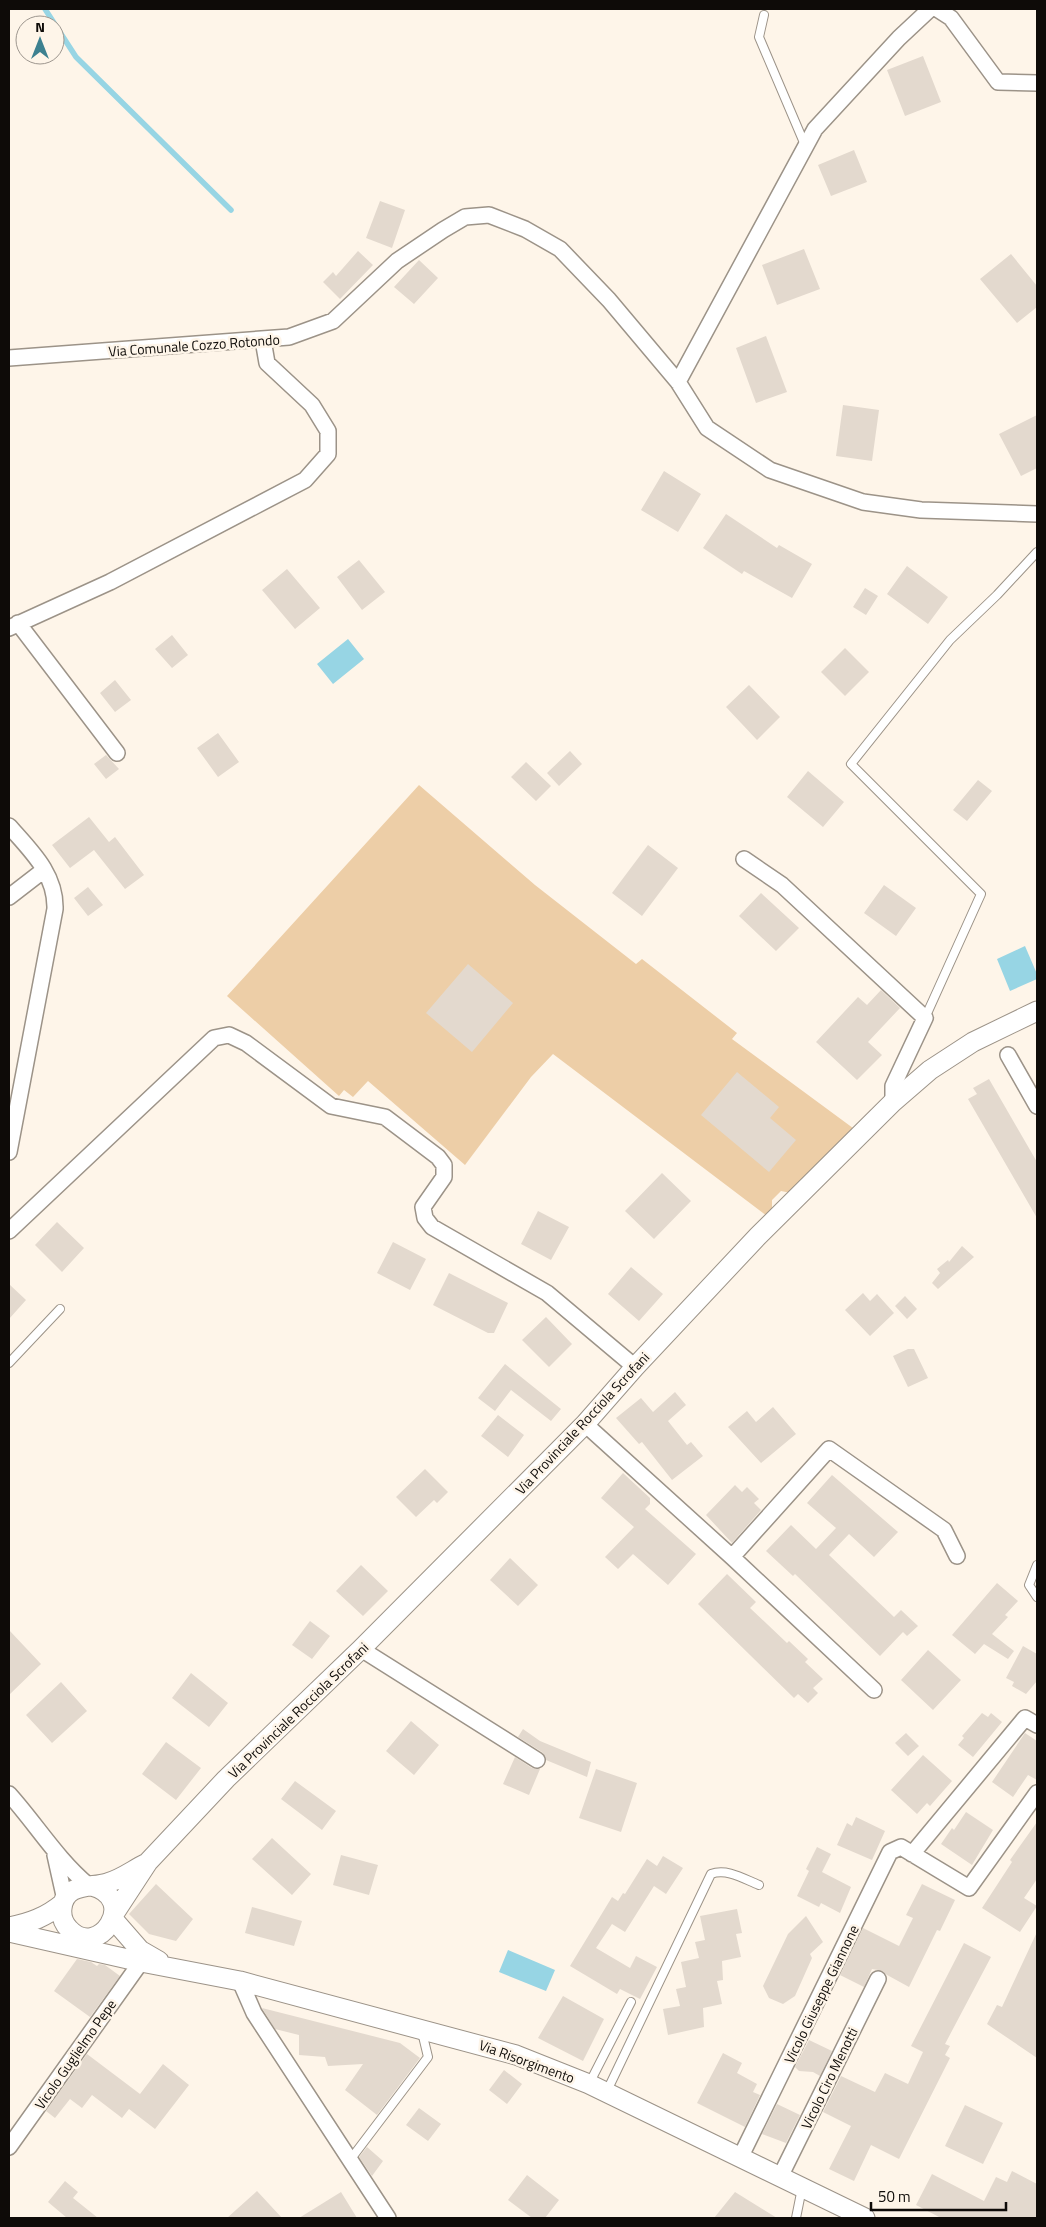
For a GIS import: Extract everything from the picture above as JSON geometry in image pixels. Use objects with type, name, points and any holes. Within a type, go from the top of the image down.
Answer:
[{"type":"street","points":[[678,382],[815,129],[899,38],[930,9]]},
{"type":"street","points":[[937,9],[952,18],[998,82],[1037,83]]},
{"type":"street","name":"Via Comunale Cozzo Rotondo","points":[[9,358],[289,338],[333,321],[397,261],[465,217],[489,215],[524,229],[560,249],[609,300],[678,382],[707,428],[770,470],[862,502],[921,510],[1037,514]]},
{"type":"street","points":[[117,753],[13,626],[110,582],[305,480],[328,454],[328,430],[312,405],[267,363],[263,340]]},
{"type":"street","points":[[9,826],[44,870],[56,892],[55,909],[9,1152]]},
{"type":"street","points":[[744,860],[782,885],[925,1018],[893,1086],[892,1102]]},
{"type":"street","points":[[9,897],[44,870]]},
{"type":"street","name":"Via Provinciale Rocciola Scrofani","points":[[148,1862],[226,1779],[361,1649],[585,1424],[635,1366],[758,1236],[892,1102],[930,1070],[973,1042],[1037,1011]]},
{"type":"street","points":[[9,1231],[214,1038],[229,1035],[246,1043],[331,1106],[384,1117],[438,1157],[444,1166],[444,1177],[423,1207],[425,1218],[432,1227],[547,1293],[635,1366]]},
{"type":"street","points":[[1008,1054],[1037,1106]]},
{"type":"street","points":[[585,1424],[732,1557],[874,1690]]},
{"type":"street","points":[[732,1557],[829,1450],[944,1530],[958,1556]]},
{"type":"street","points":[[361,1649],[536,1760]]},
{"type":"street","points":[[912,1854],[1025,1718],[1037,1726]]},
{"type":"street","name":"Vicolo Giuseppe Giannone","points":[[740,2158],[890,1852],[901,1847],[969,1888],[1037,1793]]},
{"type":"street","points":[[9,1794],[36,1824],[55,1853],[90,1886],[104,1891],[109,1896],[114,1908],[113,1916],[140,1950],[167,1965]]},
{"type":"street","points":[[55,1853],[64,1901],[63,1920],[70,1930],[80,1939],[109,1953],[140,1962],[167,1965]]},
{"type":"street","points":[[9,1928],[33,1922],[49,1915],[76,1888],[109,1883],[148,1862]]},
{"type":"street","points":[[9,1932],[80,1939],[104,1932],[148,1862]]},
{"type":"street","name":"Vicolo Guglielmo Pepe","points":[[9,2147],[140,1962]]},
{"type":"street","name":"Via Risorgimento","points":[[167,1965],[240,1981],[422,2028],[516,2055],[597,2088],[865,2218]]},
{"type":"street","name":"Vicolo Ciro Menotti","points":[[780,2177],[878,1979]]},
{"type":"street","points":[[240,1981],[254,2013],[388,2218]]},
{"type":"lane","points":[[764,15],[759,37],[806,147]]},
{"type":"lane","points":[[925,1018],[982,894],[851,764],[950,640],[997,595],[1037,552]]},
{"type":"lane","points":[[9,1363],[60,1309]]},
{"type":"lane","points":[[1037,1565],[1029,1585],[1037,1597]]},
{"type":"lane","points":[[597,2088],[711,1874],[719,1871],[759,1885]]},
{"type":"lane","points":[[597,2088],[632,2002]]},
{"type":"lane","points":[[350,2160],[428,2057],[422,2028]]},
{"type":"lane","points":[[796,2218],[802,2188]]},
{"type":"shaded area","points":[[419,785],[535,885],[636,964],[642,959],[737,1033],[732,1039],[857,1131],[791,1193],[781,1191],[772,1200],[772,1211],[767,1216],[553,1054],[531,1077],[465,1165],[368,1081],[353,1097],[344,1090],[339,1096],[227,996]]},
{"type":"water","points":[[348,639],[364,659],[333,684],[317,664]]},
{"type":"water","points":[[1025,946],[1037,974],[1037,979],[1010,991],[997,959]]},
{"type":"water","points":[[508,1950],[555,1970],[546,1991],[499,1972]]},
{"type":"building","points":[[923,56],[941,102],[905,116],[887,70]]},
{"type":"building","points":[[854,150],[867,182],[831,196],[818,165]]},
{"type":"building","points":[[380,201],[405,210],[392,248],[366,238]]},
{"type":"building","points":[[804,249],[820,289],[777,305],[762,265]]},
{"type":"building","points":[[358,251],[373,265],[340,299],[323,282],[333,272],[336,276]]},
{"type":"building","points":[[1011,254],[1037,286],[1037,307],[1017,323],[980,279]]},
{"type":"building","points":[[419,260],[438,278],[414,304],[394,287]]},
{"type":"building","points":[[766,336],[787,392],[756,403],[736,348]]},
{"type":"building","points":[[843,405],[879,410],[872,461],[836,456]]},
{"type":"building","points":[[1037,415],[1037,468],[1021,476],[999,434]]},
{"type":"building","points":[[664,471],[701,494],[678,532],[641,510]]},
{"type":"building","points":[[726,514],[777,548],[779,545],[812,564],[792,598],[744,571],[742,574],[703,548]]},
{"type":"building","points":[[359,560],[385,592],[362,610],[337,577]]},
{"type":"building","points":[[907,566],[948,597],[928,624],[887,594]]},
{"type":"building","points":[[287,569],[320,608],[295,629],[262,590]]},
{"type":"building","points":[[865,588],[878,596],[866,615],[853,607]]},
{"type":"building","points":[[172,635],[188,655],[172,668],[155,649]]},
{"type":"building","points":[[845,648],[869,672],[845,696],[821,672]]},
{"type":"building","points":[[115,680],[131,700],[115,712],[100,693]]},
{"type":"building","points":[[749,685],[780,717],[757,740],[726,707]]},
{"type":"building","points":[[218,733],[239,762],[218,777],[197,748]]},
{"type":"building","points":[[570,751],[582,764],[559,786],[547,773]]},
{"type":"building","points":[[106,755],[119,769],[106,779],[94,764]]},
{"type":"building","points":[[526,762],[551,786],[536,801],[511,777]]},
{"type":"building","points":[[808,771],[844,802],[823,827],[787,797]]},
{"type":"building","points":[[978,780],[992,791],[967,821],[953,810]]},
{"type":"building","points":[[89,817],[109,842],[115,837],[144,875],[125,889],[94,850],[70,868],[52,845]]},
{"type":"building","points":[[648,845],[678,868],[642,916],[612,893]]},
{"type":"building","points":[[884,885],[916,908],[896,936],[864,913]]},
{"type":"building","points":[[88,887],[103,905],[88,916],[74,898]]},
{"type":"building","points":[[761,893],[799,928],[776,951],[739,916]]},
{"type":"building","points":[[468,964],[513,1003],[472,1052],[426,1013]]},
{"type":"building","points":[[881,990],[900,1008],[868,1042],[882,1055],[857,1080],[816,1042],[858,997],[867,1005]]},
{"type":"building","points":[[737,1072],[779,1107],[770,1118],[796,1140],[769,1172],[701,1115]]},
{"type":"building","points":[[989,1079],[1037,1162],[1037,1218],[968,1099],[977,1094],[973,1088]]},
{"type":"building","points":[[662,1173],[691,1201],[654,1239],[625,1211]]},
{"type":"building","points":[[538,1211],[569,1227],[551,1260],[521,1244]]},
{"type":"building","points":[[57,1222],[84,1248],[62,1272],[35,1245]]},
{"type":"building","points":[[393,1242],[426,1259],[410,1290],[377,1273]]},
{"type":"building","points":[[962,1246],[974,1257],[938,1289],[932,1283],[940,1273],[937,1269],[948,1260],[949,1262]]},
{"type":"building","points":[[631,1267],[663,1294],[639,1321],[608,1294]]},
{"type":"building","points":[[449,1273],[508,1303],[494,1333],[488,1333],[433,1305]]},
{"type":"building","points":[[9,1284],[26,1300],[9,1319]]},
{"type":"building","points":[[863,1293],[870,1301],[877,1294],[894,1313],[870,1336],[845,1310]]},
{"type":"building","points":[[905,1296],[917,1309],[907,1319],[895,1306]]},
{"type":"building","points":[[546,1317],[572,1344],[549,1367],[522,1340]]},
{"type":"building","points":[[908,1349],[914,1349],[928,1378],[908,1387],[893,1356]]},
{"type":"building","points":[[505,1364],[561,1409],[551,1421],[511,1390],[495,1411],[478,1398]]},
{"type":"building","points":[[675,1392],[686,1405],[668,1421],[687,1445],[691,1442],[703,1456],[672,1480],[642,1442],[639,1444],[616,1418],[641,1398],[653,1412]]},
{"type":"building","points":[[773,1407],[796,1434],[761,1463],[728,1427],[747,1411],[756,1422]]},
{"type":"building","points":[[498,1415],[524,1435],[508,1457],[481,1436]]},
{"type":"building","points":[[425,1469],[448,1492],[437,1503],[434,1500],[416,1517],[396,1497]]},
{"type":"building","points":[[623,1473],[650,1498],[650,1504],[645,1509],[696,1554],[668,1585],[633,1554],[618,1569],[605,1557],[634,1527],[601,1498]]},
{"type":"building","points":[[832,1475],[898,1532],[874,1557],[849,1534],[829,1555],[894,1617],[901,1610],[918,1626],[907,1636],[903,1632],[880,1656],[795,1574],[793,1576],[766,1551],[791,1525],[816,1549],[836,1528],[807,1503]]},
{"type":"building","points":[[735,1485],[742,1492],[747,1487],[759,1499],[754,1503],[761,1510],[732,1543],[706,1515]]},
{"type":"building","points":[[510,1558],[538,1585],[518,1606],[490,1580]]},
{"type":"building","points":[[361,1565],[388,1591],[363,1616],[336,1591]]},
{"type":"building","points":[[727,1574],[756,1602],[750,1608],[787,1643],[789,1641],[808,1659],[805,1662],[823,1679],[813,1688],[818,1693],[808,1703],[798,1694],[794,1698],[698,1604]]},
{"type":"building","points":[[997,1583],[1018,1601],[1005,1615],[1008,1617],[992,1634],[1014,1651],[1008,1659],[984,1644],[975,1654],[952,1635]]},
{"type":"building","points":[[310,1621],[330,1636],[312,1659],[292,1645]]},
{"type":"building","points":[[9,1630],[41,1664],[9,1695]]},
{"type":"building","points":[[1023,1646],[1037,1654],[1037,1681],[1026,1694],[1012,1686],[1014,1682],[1006,1678]]},
{"type":"building","points":[[928,1650],[961,1680],[933,1710],[901,1680]]},
{"type":"building","points":[[191,1673],[228,1703],[209,1727],[172,1698]]},
{"type":"building","points":[[61,1682],[87,1711],[52,1743],[26,1715]]},
{"type":"building","points":[[982,1713],[988,1717],[991,1713],[1002,1722],[973,1757],[958,1745],[964,1738],[962,1736]]},
{"type":"building","points":[[411,1721],[439,1745],[414,1775],[386,1751]]},
{"type":"building","points":[[523,1729],[540,1741],[591,1762],[587,1777],[546,1760],[542,1752],[518,1737]]},
{"type":"building","points":[[906,1733],[919,1746],[908,1756],[895,1743]]},
{"type":"building","points":[[1025,1733],[1037,1741],[1037,1780],[1028,1775],[1013,1797],[992,1782]]},
{"type":"building","points":[[166,1742],[201,1768],[176,1800],[142,1774]]},
{"type":"building","points":[[923,1755],[952,1781],[930,1806],[927,1803],[917,1814],[891,1790]]},
{"type":"building","points":[[515,1757],[532,1768],[540,1769],[529,1795],[503,1784]]},
{"type":"building","points":[[596,1769],[637,1783],[621,1832],[579,1818]]},
{"type":"building","points":[[295,1781],[336,1811],[322,1830],[281,1799]]},
{"type":"building","points":[[966,1812],[993,1830],[972,1865],[941,1844],[952,1828],[954,1830]]},
{"type":"building","points":[[856,1817],[885,1831],[872,1860],[837,1845],[847,1823],[852,1826]]},
{"type":"building","points":[[1037,1822],[1037,1879],[1024,1898],[1037,1906],[1020,1932],[982,1908],[1012,1862],[1010,1860]]},
{"type":"building","points":[[272,1838],[311,1874],[292,1895],[252,1859]]},
{"type":"building","points":[[817,1847],[831,1854],[822,1872],[851,1887],[840,1913],[821,1903],[819,1907],[797,1896],[809,1871],[806,1869]]},
{"type":"building","points":[[341,1855],[378,1865],[369,1895],[333,1885]]},
{"type":"building","points":[[663,1856],[683,1868],[666,1894],[654,1886],[625,1932],[612,1924],[596,1948],[630,1968],[636,1956],[657,1967],[640,1999],[620,1989],[617,1994],[570,1966],[612,1897],[618,1901],[623,1893],[625,1894],[647,1859],[657,1866]]},
{"type":"building","points":[[156,1884],[193,1919],[176,1941],[149,1934],[129,1914]]},
{"type":"building","points":[[922,1884],[955,1900],[940,1931],[937,1930],[909,1987],[878,1970],[872,1969],[864,1987],[840,1975],[863,1928],[899,1946],[913,1918],[906,1915]]},
{"type":"building","points":[[252,1907],[302,1921],[294,1946],[245,1933]]},
{"type":"building","points":[[737,1909],[742,1933],[736,1934],[741,1957],[722,1961],[723,1980],[717,1981],[722,2004],[703,2008],[704,2027],[668,2035],[663,2009],[680,2006],[676,1989],[686,1987],[681,1962],[699,1958],[695,1942],[705,1940],[700,1916]]},
{"type":"building","points":[[806,1916],[823,1942],[810,1954],[812,1958],[795,1996],[783,2004],[769,1998],[763,1986],[788,1934]]},
{"type":"building","points":[[1037,1932],[1037,2058],[987,2024],[997,2005],[1002,2007]]},
{"type":"building","points":[[964,1943],[991,1957],[945,2044],[950,2046],[945,2055],[950,2058],[899,2159],[871,2145],[854,2181],[829,2169],[851,2126],[823,2112],[841,2076],[875,2092],[885,2073],[908,2084],[923,2052],[911,2046]]},
{"type":"building","points":[[77,1959],[91,1962],[97,1966],[99,1964],[105,1965],[120,1976],[90,2017],[54,1991]]},
{"type":"building","points":[[563,1996],[604,2019],[583,2061],[538,2038]]},
{"type":"building","points":[[262,2008],[400,2043],[420,2058],[377,2115],[345,2090],[363,2064],[328,2066],[325,2057],[299,2055],[299,2035],[275,2029]]},
{"type":"building","points":[[809,2040],[832,2051],[820,2076],[813,2072],[799,2071],[795,2067]]},
{"type":"building","points":[[723,2053],[742,2063],[737,2073],[757,2084],[753,2092],[760,2095],[745,2127],[697,2103]]},
{"type":"building","points":[[87,2054],[140,2094],[163,2064],[189,2085],[155,2129],[129,2109],[122,2118],[92,2095],[82,2108],[70,2099],[55,2118],[46,2111]]},
{"type":"building","points":[[504,2070],[522,2084],[507,2104],[489,2090]]},
{"type":"building","points":[[777,2104],[800,2115],[786,2143],[762,2134]]},
{"type":"building","points":[[965,2105],[1003,2123],[983,2164],[945,2146]]},
{"type":"building","points":[[419,2108],[441,2124],[428,2141],[406,2125]]},
{"type":"building","points":[[367,2147],[383,2161],[372,2176],[359,2157]]},
{"type":"building","points":[[1012,2171],[1037,2184],[1037,2218],[941,2218],[916,2205],[932,2174],[984,2201],[996,2177],[1007,2182]]},
{"type":"building","points":[[527,2175],[559,2200],[545,2218],[532,2218],[508,2200]]},
{"type":"building","points":[[65,2181],[78,2192],[73,2198],[98,2218],[67,2218],[48,2202]]},
{"type":"building","points":[[257,2191],[282,2218],[227,2218]]},
{"type":"building","points":[[341,2192],[357,2218],[299,2218]]},
{"type":"building","points":[[735,2192],[777,2218],[714,2218]]},
{"type":"waterway","points":[[45,9],[76,57],[231,210]]}]
